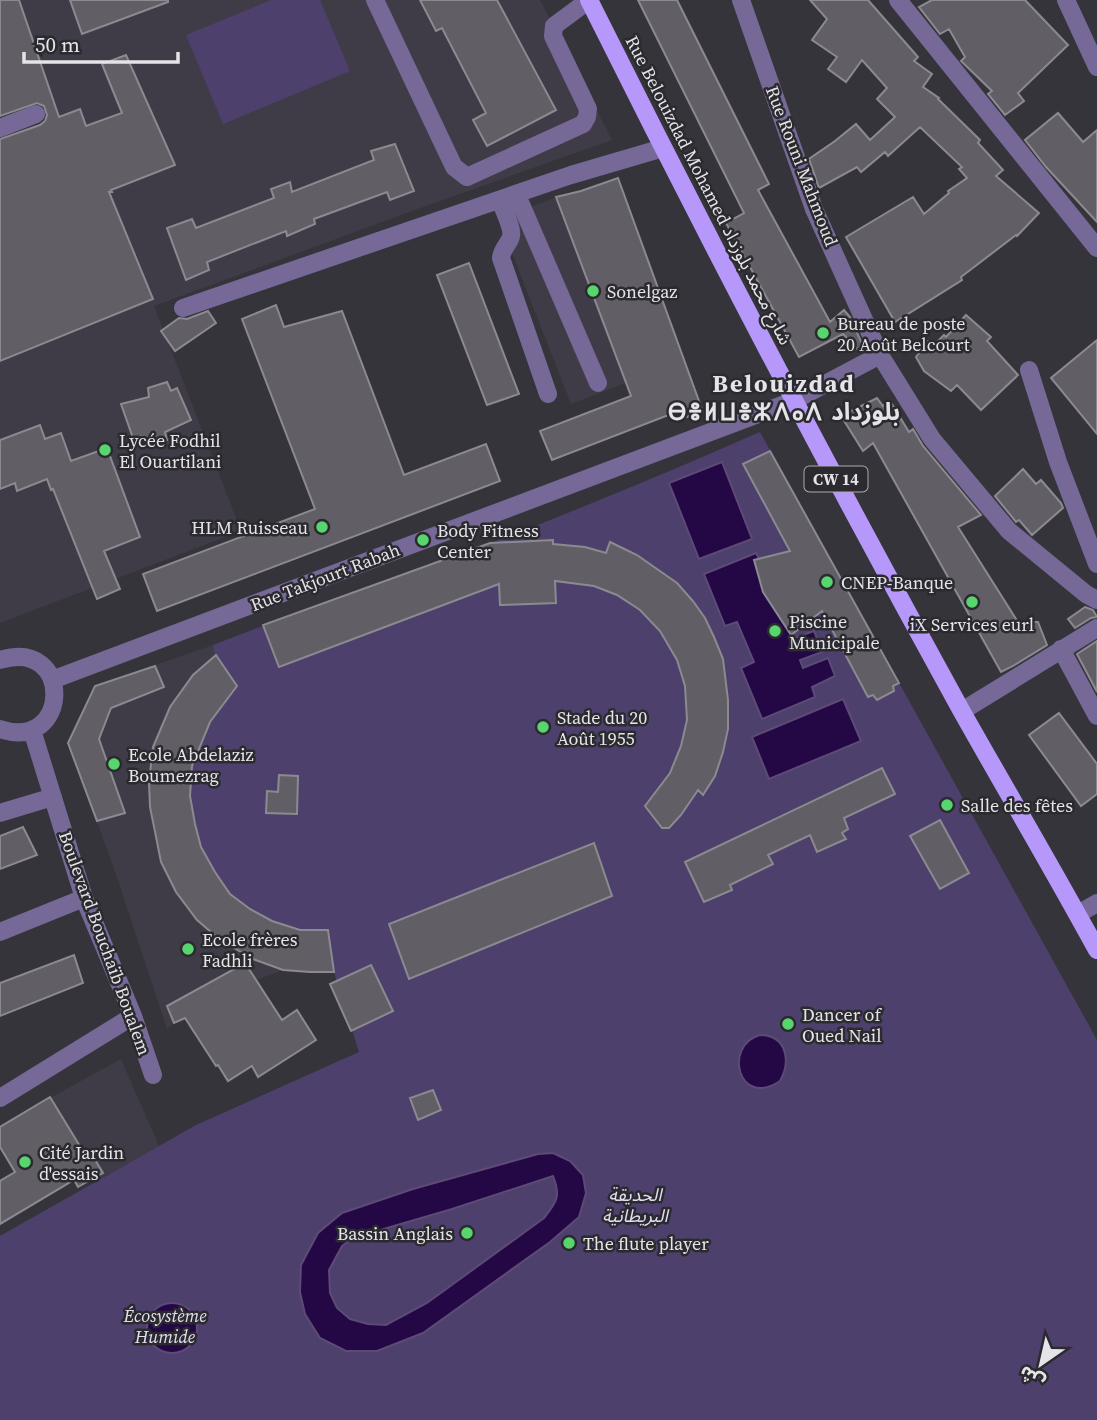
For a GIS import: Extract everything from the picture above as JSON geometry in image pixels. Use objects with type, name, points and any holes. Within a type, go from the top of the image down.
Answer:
[{"type":"main road","name":"Rue Belouizdad Mohamed شارع محمد بلوزداد","points":[[589,0],[793,401],[962,711],[1097,950]]},
{"type":"street","points":[[374,0],[454,166],[467,177],[583,124],[588,109],[553,36],[554,26],[589,0]]},
{"type":"street","name":"Rue Rouni Mahmoud","points":[[741,0],[814,209],[880,355],[932,439],[1009,531],[1097,600]]},
{"type":"street","points":[[898,0],[1097,248]]},
{"type":"street","points":[[1066,0],[1097,67]]},
{"type":"street","points":[[0,128],[36,114]]},
{"type":"street","points":[[183,308],[571,175],[663,148]]},
{"type":"street","points":[[509,198],[598,383]]},
{"type":"street","points":[[509,198],[512,233],[501,258],[548,394]]},
{"type":"street","points":[[793,401],[880,355]]},
{"type":"street","points":[[1029,370],[1058,462],[1097,564]]},
{"type":"street","name":"Rue Takjourt Rabah","points":[[52,680],[793,401]]},
{"type":"street","points":[[962,711],[1097,628]]},
{"type":"street","points":[[1061,649],[1097,716]]},
{"type":"street","points":[[0,660],[13,656],[34,660],[45,668],[55,687],[54,706],[47,718],[33,730],[19,733],[0,729]]},
{"type":"street","name":"Boulevard Bouchaïb Boualem","points":[[33,730],[84,898],[133,1016],[153,1075]]},
{"type":"street","points":[[0,813],[53,797]]},
{"type":"street","points":[[0,932],[84,898]]},
{"type":"street","points":[[1078,914],[1097,903]]},
{"type":"street","points":[[0,1098],[133,1016]]},
{"type":"shaded area","points":[[19,0],[540,0],[612,140],[154,306],[241,531],[0,623],[0,140],[59,116]]},
{"type":"shaded area","name":"Sonelgaz","points":[[618,178],[685,362],[571,404],[499,220],[556,197]]},
{"type":"shaded area","points":[[722,462],[752,539],[699,559],[669,483]]},
{"type":"shaded area","points":[[756,553],[759,559],[768,556],[798,605],[807,626],[790,633],[792,639],[814,631],[822,652],[800,660],[803,668],[828,658],[835,676],[812,687],[815,697],[762,719],[741,668],[754,662],[737,622],[725,626],[704,574]]},
{"type":"shaded area","points":[[213,645],[216,655],[193,675],[150,807],[154,834],[161,862],[176,892],[253,959],[283,970],[254,981],[167,1029],[116,874],[68,743],[95,686]]},
{"type":"shaded area","points":[[843,699],[861,741],[769,779],[752,737]]},
{"type":"shaded area","points":[[760,1035],[776,1040],[786,1058],[780,1081],[766,1087],[754,1087],[745,1081],[740,1072],[739,1061],[742,1050],[749,1041]]},
{"type":"shaded area","points":[[121,1059],[159,1146],[93,1183],[50,1098]]},
{"type":"shaded area","points":[[553,1153],[570,1161],[583,1175],[586,1193],[579,1217],[550,1242],[423,1333],[377,1351],[346,1351],[320,1338],[305,1314],[300,1292],[301,1265],[318,1233],[342,1213],[413,1189],[538,1154]],"holes":[[[553,1176],[557,1189],[556,1198],[544,1218],[427,1303],[386,1325],[350,1319],[337,1308],[330,1293],[329,1270],[342,1246],[353,1238]]]},
{"type":"shaded area","points":[[172,1303],[190,1310],[197,1328],[190,1346],[172,1353],[154,1346],[147,1328],[154,1310]]},
{"type":"green space","points":[[271,0],[320,0],[350,71],[223,124],[186,35]]},
{"type":"green space","points":[[760,432],[1097,1040],[1097,1420],[0,1420],[0,1236],[196,1125],[359,1052],[334,972],[283,970],[253,959],[176,892],[161,862],[150,807],[149,782],[170,707],[193,675],[215,655],[213,645],[484,546]]},
{"type":"building","points":[[0,0],[19,0],[59,117],[80,109],[86,126],[122,113],[102,64],[126,55],[175,165],[109,192],[153,299],[0,361],[0,139],[40,125],[47,115],[44,106],[37,103],[0,116]]},
{"type":"building","points":[[70,0],[168,0],[168,2],[82,34]]},
{"type":"building","points":[[420,0],[497,0],[556,110],[487,146],[473,120],[486,113],[442,28],[436,31]]},
{"type":"building","points":[[638,0],[677,0],[769,184],[758,190],[830,322],[844,310],[850,317],[864,348],[860,352],[843,334],[799,357],[726,223],[744,213]]},
{"type":"building","points":[[810,0],[868,0],[918,57],[914,61],[932,74],[923,87],[939,98],[980,140],[978,143],[1003,170],[996,176],[1039,213],[1017,236],[961,277],[962,280],[895,322],[846,237],[913,197],[924,214],[949,193],[948,191],[967,178],[959,169],[962,167],[920,127],[888,156],[885,152],[861,172],[857,167],[819,188],[809,159],[856,124],[870,140],[895,117],[877,99],[887,88],[862,60],[846,82],[828,69],[837,57],[812,40],[827,19]]},
{"type":"building","points":[[932,0],[1025,0],[1068,45],[1018,93],[1024,101],[1005,115],[988,94],[992,91],[961,61],[965,57],[949,29],[940,34],[919,7]]},
{"type":"building","points":[[1058,113],[1083,142],[1097,130],[1097,222],[1025,140]]},
{"type":"building","points":[[395,144],[414,191],[390,200],[387,192],[314,219],[315,224],[287,236],[286,231],[207,262],[209,270],[186,280],[167,228],[192,219],[196,228],[274,198],[271,189],[290,182],[292,192],[374,160],[371,151]]},
{"type":"building","points":[[618,178],[703,412],[674,421],[671,414],[552,460],[540,431],[631,396],[556,197]]},
{"type":"building","points":[[469,263],[519,394],[487,405],[437,275]]},
{"type":"building","points":[[276,305],[284,327],[342,311],[404,475],[486,444],[500,481],[157,611],[143,574],[315,509],[242,319]]},
{"type":"building","points":[[208,311],[216,323],[175,351],[161,331],[179,318],[187,319]]},
{"type":"building","points":[[966,315],[991,337],[987,341],[1018,375],[981,410],[957,385],[951,391],[924,371],[916,357],[928,341],[934,345],[944,335],[946,337]]},
{"type":"building","points":[[1097,340],[1097,434],[1051,378]]},
{"type":"building","points":[[167,382],[171,391],[177,388],[191,420],[165,432],[167,440],[147,447],[143,436],[133,438],[121,404],[149,397],[148,388]]},
{"type":"building","points":[[877,398],[883,406],[890,401],[909,432],[913,429],[923,446],[981,515],[958,527],[1021,627],[1030,622],[1038,622],[1047,645],[1001,672],[873,443],[863,451],[841,416]]},
{"type":"building","points":[[40,425],[45,439],[61,433],[71,461],[107,448],[140,537],[104,551],[120,589],[97,599],[47,479],[17,491],[15,483],[0,489],[0,440]]},
{"type":"building","points":[[770,451],[899,683],[893,686],[894,691],[877,700],[873,695],[868,697],[822,611],[791,635],[763,592],[754,560],[790,551],[743,464]]},
{"type":"building","points":[[1023,469],[1036,484],[1041,480],[1063,508],[1032,535],[1019,520],[1016,522],[995,496]]},
{"type":"building","points":[[553,540],[553,544],[585,547],[606,553],[610,542],[637,555],[677,583],[705,618],[723,659],[728,729],[723,752],[715,776],[703,795],[698,790],[669,828],[662,828],[645,806],[670,773],[681,746],[687,720],[685,686],[677,660],[660,631],[640,610],[617,595],[594,586],[555,581],[556,603],[500,605],[499,584],[279,667],[263,625],[490,543]]},
{"type":"building","points":[[1085,607],[1093,610],[1097,617],[1075,628],[1068,619]]},
{"type":"building","points":[[1097,641],[1097,692],[1077,654]]},
{"type":"building","points":[[216,655],[237,686],[210,722],[192,766],[190,796],[201,847],[230,894],[250,909],[272,921],[300,930],[328,930],[334,972],[283,970],[253,959],[219,939],[197,920],[176,892],[161,862],[150,807],[149,782],[153,747],[170,707],[193,675]]},
{"type":"building","points":[[155,666],[164,687],[111,708],[99,739],[125,813],[97,821],[68,743],[95,686]]},
{"type":"building","points":[[1059,713],[1097,764],[1097,794],[1081,806],[1029,735]]},
{"type":"building","points":[[882,768],[895,794],[844,818],[848,829],[842,833],[846,839],[817,852],[810,835],[768,855],[773,864],[730,885],[732,890],[704,902],[685,862]]},
{"type":"building","points":[[279,775],[298,776],[297,814],[266,813],[267,791],[278,792]]},
{"type":"building","points":[[940,820],[969,873],[940,889],[910,836]]},
{"type":"building","points":[[23,827],[37,855],[0,869],[0,836]]},
{"type":"building","points":[[594,843],[612,896],[409,979],[389,924]]},
{"type":"building","points":[[74,955],[83,983],[0,1016],[0,983]]},
{"type":"building","points":[[245,963],[282,1020],[297,1010],[316,1040],[258,1077],[252,1066],[228,1081],[185,1018],[174,1023],[167,1006]]},
{"type":"building","points":[[371,965],[393,1011],[351,1031],[330,984]]},
{"type":"building","points":[[433,1090],[441,1110],[418,1120],[410,1098]]},
{"type":"building","name":"Cité Jardin d'essais","points":[[50,1097],[89,1161],[94,1158],[103,1173],[78,1187],[74,1180],[0,1224],[0,1181],[15,1172],[0,1147],[0,1127]]},
{"type":"place","name":"Sonelgaz","points":[[593,291]]},
{"type":"place","name":"Bureau de poste 20 Août Belcourt","points":[[823,333]]},
{"type":"place","name":"Lycée Fodhil El Ouartilani","points":[[105,450]]},
{"type":"place","name":"HLM Ruisseau","points":[[322,527]]},
{"type":"place","name":"Body Fitness Center","points":[[423,540]]},
{"type":"place","name":"CNEP-Banque","points":[[827,582]]},
{"type":"place","name":"iX Services eurl","points":[[972,602]]},
{"type":"place","name":"Piscine Municipale","points":[[775,631]]},
{"type":"place","name":"Stade du 20 Août 1955","points":[[543,727]]},
{"type":"place","name":"Ecole Abdelaziz Boumezrag","points":[[114,764]]},
{"type":"place","name":"Salle des fêtes","points":[[947,805]]},
{"type":"place","name":"Ecole frères Fadhli","points":[[188,949]]},
{"type":"place","name":"Dancer of Oued Nail","points":[[788,1024]]},
{"type":"place","name":"Cité Jardin d'essais","points":[[25,1162]]},
{"type":"place","name":"Bassin Anglais","points":[[467,1233]]},
{"type":"place","name":"The flute player","points":[[569,1243]]},
{"type":"district","name":"Belouizdad ⴱⴻⵍⵡⴻⵣⴷⴰⴷ بلوزداد","points":[[784,397]]},
{"type":"park label","name":"الحديقة البريطانية","points":[[635,1204]]},
{"type":"park label","name":"Écosystème Humide","points":[[165,1325]]}]
